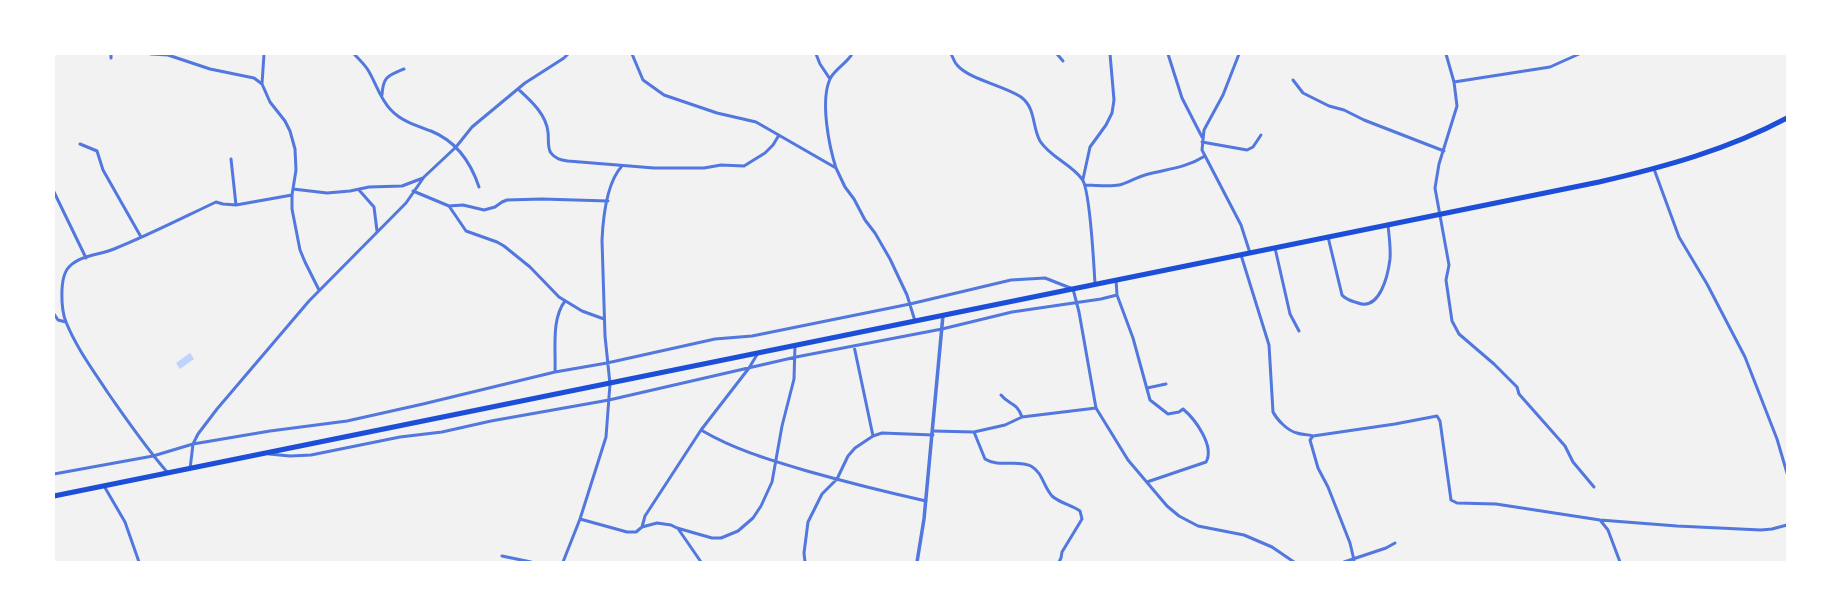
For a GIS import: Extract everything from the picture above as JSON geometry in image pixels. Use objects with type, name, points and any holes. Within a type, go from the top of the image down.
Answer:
[{"type":"highway","points":[[54,496],[610,384],[915,320],[1564,190],[1654,169],[1718,150],[1743,140],[1787,118]]},
{"type":"street","points":[[111,54],[112,58]]},
{"type":"street","points":[[151,54],[168,55],[210,69],[254,78],[262,84]]},
{"type":"street","points":[[264,54],[262,84],[270,102],[285,121],[290,131],[295,149],[296,170],[292,195],[292,208],[300,250],[319,290]]},
{"type":"street","points":[[354,54],[368,70],[382,97],[392,111],[410,123],[432,132],[456,147],[466,158],[479,187]]},
{"type":"street","points":[[190,469],[193,444],[198,434],[217,409],[319,290],[406,203],[424,177],[456,147],[482,118],[535,76],[568,54]]},
{"type":"street","points":[[632,54],[643,80],[664,95],[710,111],[756,122],[836,168]]},
{"type":"street","points":[[816,54],[820,64],[830,79]]},
{"type":"street","points":[[852,54],[830,79],[826,97],[827,122],[832,157],[845,187],[854,199],[865,220],[875,233],[890,259],[910,304],[915,320]]},
{"type":"street","points":[[951,54],[957,65],[969,74],[1007,89],[1027,102],[1033,116],[1037,135],[1044,148],[1083,179]]},
{"type":"street","points":[[1057,54],[1063,61]]},
{"type":"street","points":[[1095,284],[1085,185],[1083,179],[1090,147],[1106,126],[1112,113],[1114,100],[1110,54]]},
{"type":"street","points":[[1168,54],[1182,98],[1202,137]]},
{"type":"street","points":[[1239,54],[1223,95],[1207,121],[1202,137],[1202,150],[1241,225],[1250,253]]},
{"type":"street","points":[[1446,54],[1454,82],[1457,106],[1435,188],[1449,265],[1446,280],[1452,321],[1455,330],[1462,338],[1494,364],[1517,387],[1519,394],[1565,446],[1573,462],[1594,487]]},
{"type":"street","points":[[1454,82],[1550,67],[1579,54]]},
{"type":"street","points":[[382,97],[384,80],[389,75],[404,69]]},
{"type":"street","points":[[1293,80],[1303,92],[1329,106],[1344,110],[1364,120],[1444,151]]},
{"type":"street","points":[[518,89],[539,110],[546,122],[549,150],[552,155],[568,161],[622,166],[704,168],[744,166],[765,153],[773,146],[780,135]]},
{"type":"street","points":[[1202,142],[1247,150],[1253,147],[1261,135]]},
{"type":"street","points":[[80,144],[97,150],[103,170],[141,237]]},
{"type":"street","points":[[1085,185],[1119,186],[1132,179],[1180,168],[1194,163],[1205,156]]},
{"type":"street","points":[[231,159],[236,205]]},
{"type":"street","points":[[563,562],[580,519],[606,437],[610,384],[604,319],[602,257],[603,226],[614,178],[622,166]]},
{"type":"street","points":[[1654,169],[1679,237],[1707,284],[1745,357],[1777,439],[1787,473]]},
{"type":"street","points":[[293,189],[327,193],[359,190],[369,187],[402,186],[424,177]]},
{"type":"street","points":[[359,190],[374,207],[377,231]]},
{"type":"street","points":[[414,191],[449,206],[463,205],[484,210],[495,208],[507,200],[542,199],[608,201]]},
{"type":"street","points":[[54,192],[86,258]]},
{"type":"street","points":[[168,473],[153,456],[98,378],[77,344],[66,322],[62,296],[65,273],[69,267],[86,258],[113,250],[216,202],[236,205],[292,195]]},
{"type":"street","points":[[449,206],[466,231],[504,246],[530,267],[553,292],[565,301],[582,311],[604,319]]},
{"type":"street","points":[[1328,237],[1342,295],[1345,298],[1368,305],[1376,299],[1382,289],[1386,277],[1390,259],[1388,225]]},
{"type":"street","points":[[1275,248],[1290,314],[1300,331]]},
{"type":"street","points":[[1241,255],[1269,345],[1273,412],[1277,420],[1296,433],[1307,433],[1313,436],[1395,424],[1437,416],[1440,421],[1445,448],[1451,500],[1457,502],[1496,504],[1600,520],[1678,526],[1761,530],[1772,529],[1787,524]]},
{"type":"street","points":[[54,474],[153,456],[193,444],[270,431],[347,421],[430,403],[555,372],[607,363],[715,339],[752,336],[910,304],[1011,280],[1046,278],[1073,289],[1096,408],[1128,460],[1167,506],[1179,516],[1198,526],[1244,535],[1272,547],[1294,562]]},
{"type":"street","points":[[1116,280],[1117,294],[1133,338],[1150,400],[1168,414],[1183,410],[1197,423],[1208,449],[1209,457],[1206,462],[1147,482]]},
{"type":"street","points":[[263,453],[290,456],[311,455],[400,437],[442,432],[609,400],[796,357],[942,329],[1012,312],[1117,294]]},
{"type":"street","points":[[555,372],[558,314],[565,301]]},
{"type":"street","points":[[54,314],[58,320],[66,322]]},
{"type":"street","points":[[917,562],[926,501],[943,315]]},
{"type":"street","points":[[580,519],[627,532],[636,532],[642,527],[656,523],[671,525],[712,538],[722,538],[738,531],[753,518],[761,506],[772,482],[777,462],[782,426],[794,379],[796,357],[795,345]]},
{"type":"street","points":[[854,346],[873,436]]},
{"type":"street","points":[[642,527],[645,516],[702,430],[749,368],[758,353]]},
{"type":"street","points":[[1147,388],[1166,384]]},
{"type":"street","points":[[1001,395],[1004,399],[1018,408],[1022,417]]},
{"type":"street","points":[[933,431],[974,432],[1005,425],[1022,417],[1096,408]]},
{"type":"street","points":[[702,430],[733,448],[777,462],[837,479],[926,501]]},
{"type":"street","points":[[805,562],[804,553],[808,522],[822,494],[837,479],[848,456],[855,448],[882,432],[932,436]]},
{"type":"street","points":[[974,432],[986,459],[993,463],[1025,464],[1031,466],[1040,472],[1053,496],[1080,511],[1082,519],[1062,552],[1062,558],[1059,562]]},
{"type":"street","points":[[1313,436],[1310,440],[1318,468],[1328,487],[1350,543],[1354,560]]},
{"type":"street","points":[[104,486],[125,522],[139,562]]},
{"type":"street","points":[[1600,520],[1608,530],[1620,562]]},
{"type":"street","points":[[677,528],[701,562]]},
{"type":"street","points":[[1344,562],[1354,560],[1395,543]]},
{"type":"street","points":[[502,556],[531,562]]},
{"type":"water","points":[[190,353],[194,359],[180,369],[176,363]]}]
